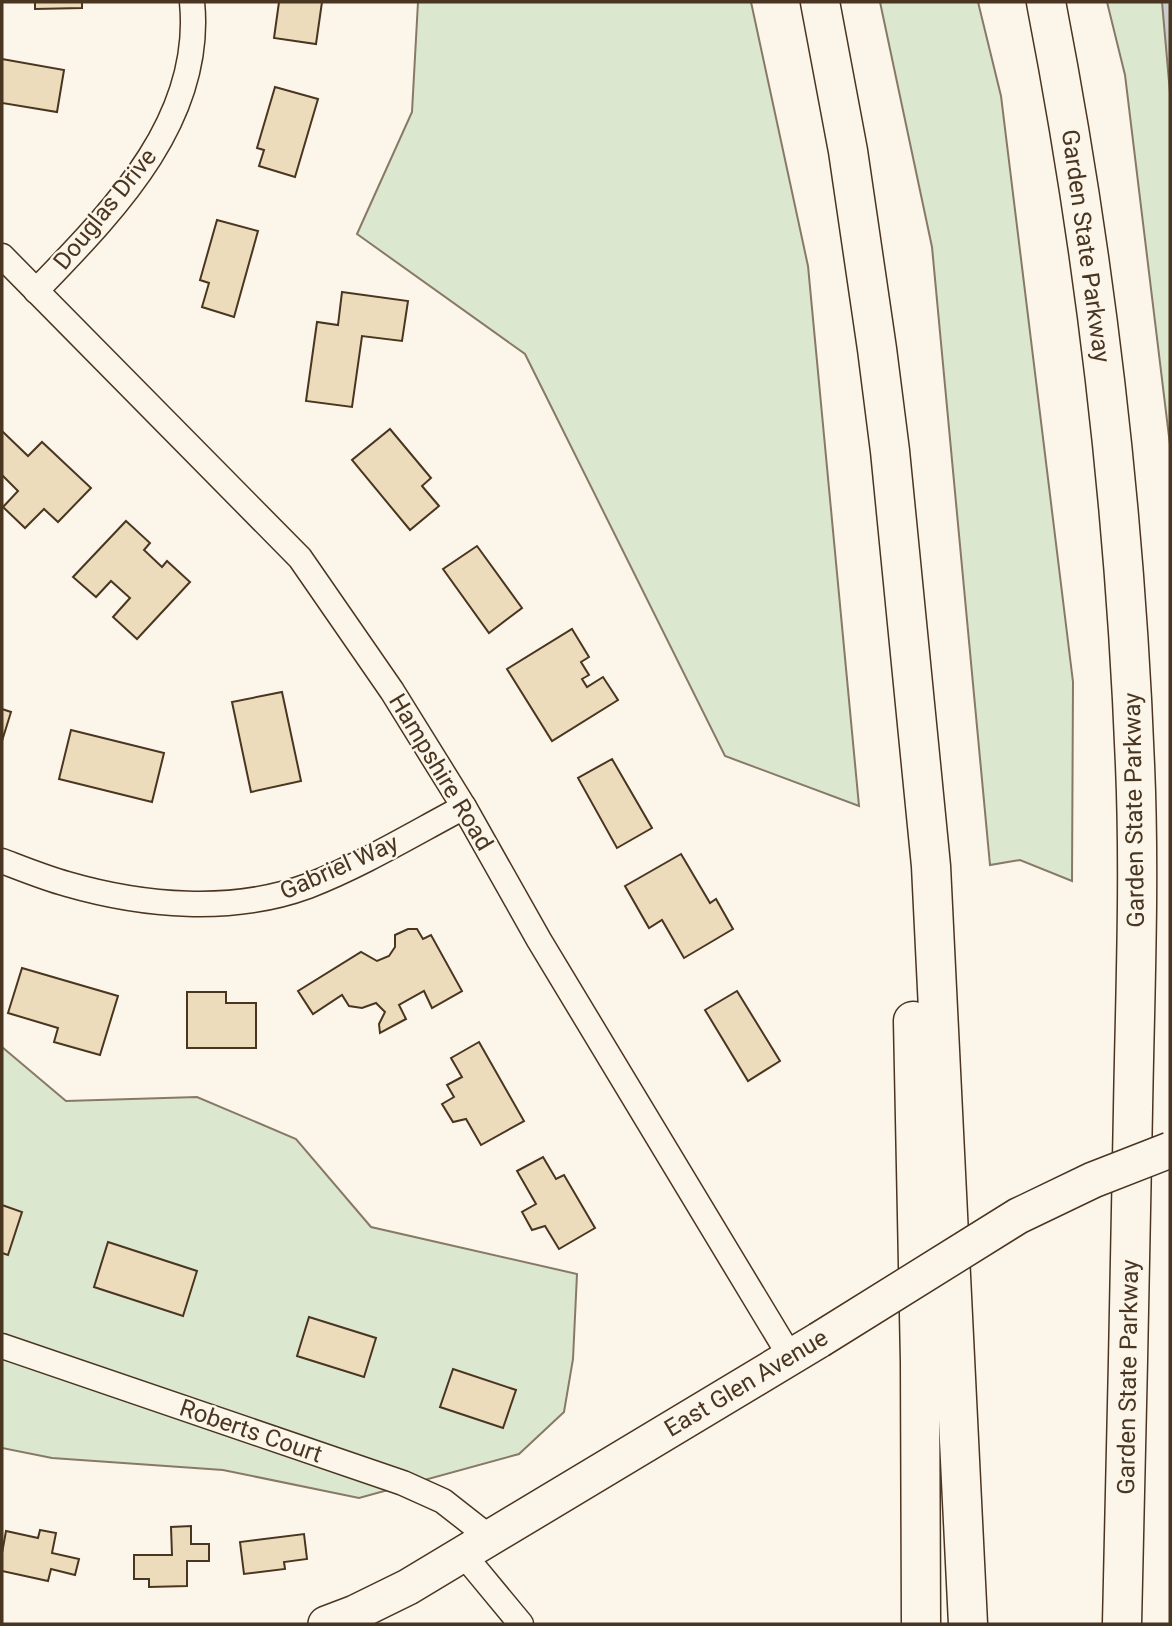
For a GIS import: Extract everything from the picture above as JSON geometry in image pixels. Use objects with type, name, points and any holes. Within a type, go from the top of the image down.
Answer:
[{"type":"highway","points":[[820,2],[850,164],[877,349],[890,451],[931,866],[968,1624]]},
{"type":"highway","name":"Garden State Parkway","points":[[1046,2],[1077,172],[1104,368],[1124,566],[1135,769],[1136,969],[1122,1624]]},
{"type":"highway","points":[[909,648],[909,862],[920,1348],[921,1624]]},
{"type":"street","name":"Douglas Drive","points":[[36,291],[92,233],[133,181],[167,130],[182,93],[191,54],[192,2]]},
{"type":"street","name":"Hampshire Road","points":[[2,256],[300,558],[392,691],[464,807],[539,940],[805,1348]]},
{"type":"street","name":"Gabriel Way","points":[[2,862],[67,884],[121,897],[222,904],[265,898],[307,886],[346,869],[464,807]]},
{"type":"street","name":"East Glen Avenue","points":[[326,1624],[408,1587],[1018,1216],[1093,1180],[1170,1150]]},
{"type":"street","name":"Roberts Court","points":[[2,1346],[403,1483],[443,1502],[476,1545],[521,1624]]},
{"type":"green space","points":[[418,2],[751,2],[808,266],[859,806],[725,756],[525,354],[357,234],[412,112]]},
{"type":"green space","points":[[880,2],[978,2],[1001,96],[1073,682],[1072,881],[1020,860],[990,865],[932,247]]},
{"type":"green space","points":[[1107,2],[1170,2],[1170,445],[1125,75]]},
{"type":"green space","points":[[2,1047],[66,1101],[197,1097],[296,1139],[371,1227],[577,1274],[573,1359],[564,1412],[519,1454],[359,1498],[223,1470],[52,1458],[2,1448]]},
{"type":"shaded area","points":[[1162,2],[1170,2],[1170,93]]},
{"type":"building","points":[[35,2],[82,2],[82,8],[35,9]]},
{"type":"building","points":[[279,2],[322,2],[316,44],[274,38]]},
{"type":"building","points":[[2,59],[64,70],[57,112],[2,103]]},
{"type":"building","points":[[275,87],[318,99],[295,177],[259,166],[264,150],[257,148]]},
{"type":"building","points":[[217,220],[258,231],[234,317],[202,307],[209,283],[200,280]]},
{"type":"building","points":[[342,292],[408,301],[402,341],[362,336],[352,407],[306,401],[317,322],[338,325]]},
{"type":"building","points":[[390,429],[431,478],[422,486],[439,506],[410,530],[352,460]]},
{"type":"building","points":[[2,431],[28,456],[42,442],[91,488],[58,522],[44,509],[25,528],[3,507],[18,491],[2,475]]},
{"type":"building","points":[[126,521],[150,543],[144,550],[162,567],[167,561],[190,582],[137,639],[113,617],[130,598],[111,581],[96,597],[73,577]]},
{"type":"building","points":[[477,546],[522,608],[489,633],[443,569]]},
{"type":"building","points":[[572,629],[589,657],[581,662],[589,675],[582,679],[587,687],[603,677],[618,700],[552,741],[507,669]]},
{"type":"building","points":[[282,692],[301,781],[251,792],[232,702]]},
{"type":"building","points":[[2,709],[11,712],[2,741]]},
{"type":"building","points":[[71,730],[164,753],[152,802],[59,779]]},
{"type":"building","points":[[612,759],[652,828],[617,848],[578,778]]},
{"type":"building","points":[[681,854],[710,903],[716,899],[733,929],[684,958],[662,920],[649,928],[625,886]]},
{"type":"building","points":[[408,929],[417,929],[423,939],[431,935],[462,991],[432,1008],[424,991],[399,1005],[406,1019],[380,1033],[379,1024],[385,1012],[376,1003],[362,1008],[349,1006],[342,995],[313,1014],[298,991],[361,952],[377,961],[389,956],[395,947],[395,935]]},
{"type":"building","points":[[22,968],[118,996],[100,1055],[54,1042],[58,1028],[8,1013]]},
{"type":"building","points":[[737,991],[780,1061],[748,1081],[705,1010]]},
{"type":"building","points":[[187,992],[226,992],[226,1003],[256,1003],[256,1048],[187,1048]]},
{"type":"building","points":[[479,1042],[524,1121],[481,1145],[466,1119],[453,1122],[442,1104],[454,1097],[447,1085],[462,1077],[451,1058]]},
{"type":"building","points":[[543,1157],[556,1179],[564,1175],[595,1228],[559,1249],[545,1226],[532,1230],[522,1212],[536,1204],[517,1171]]},
{"type":"building","points":[[2,1205],[22,1212],[8,1255],[2,1253]]},
{"type":"building","points":[[108,1242],[197,1271],[183,1316],[94,1287]]},
{"type":"building","points":[[309,1317],[376,1338],[364,1377],[297,1356]]},
{"type":"building","points":[[453,1369],[516,1390],[503,1428],[440,1407]]},
{"type":"building","points":[[191,1526],[191,1544],[209,1544],[209,1561],[187,1561],[187,1586],[149,1587],[149,1579],[134,1579],[134,1555],[172,1555],[171,1527]]},
{"type":"building","points":[[40,1530],[56,1533],[52,1553],[79,1559],[75,1575],[51,1569],[48,1581],[2,1571],[6,1531],[38,1538]]},
{"type":"building","points":[[304,1534],[307,1559],[284,1562],[285,1569],[244,1574],[240,1542]]}]
